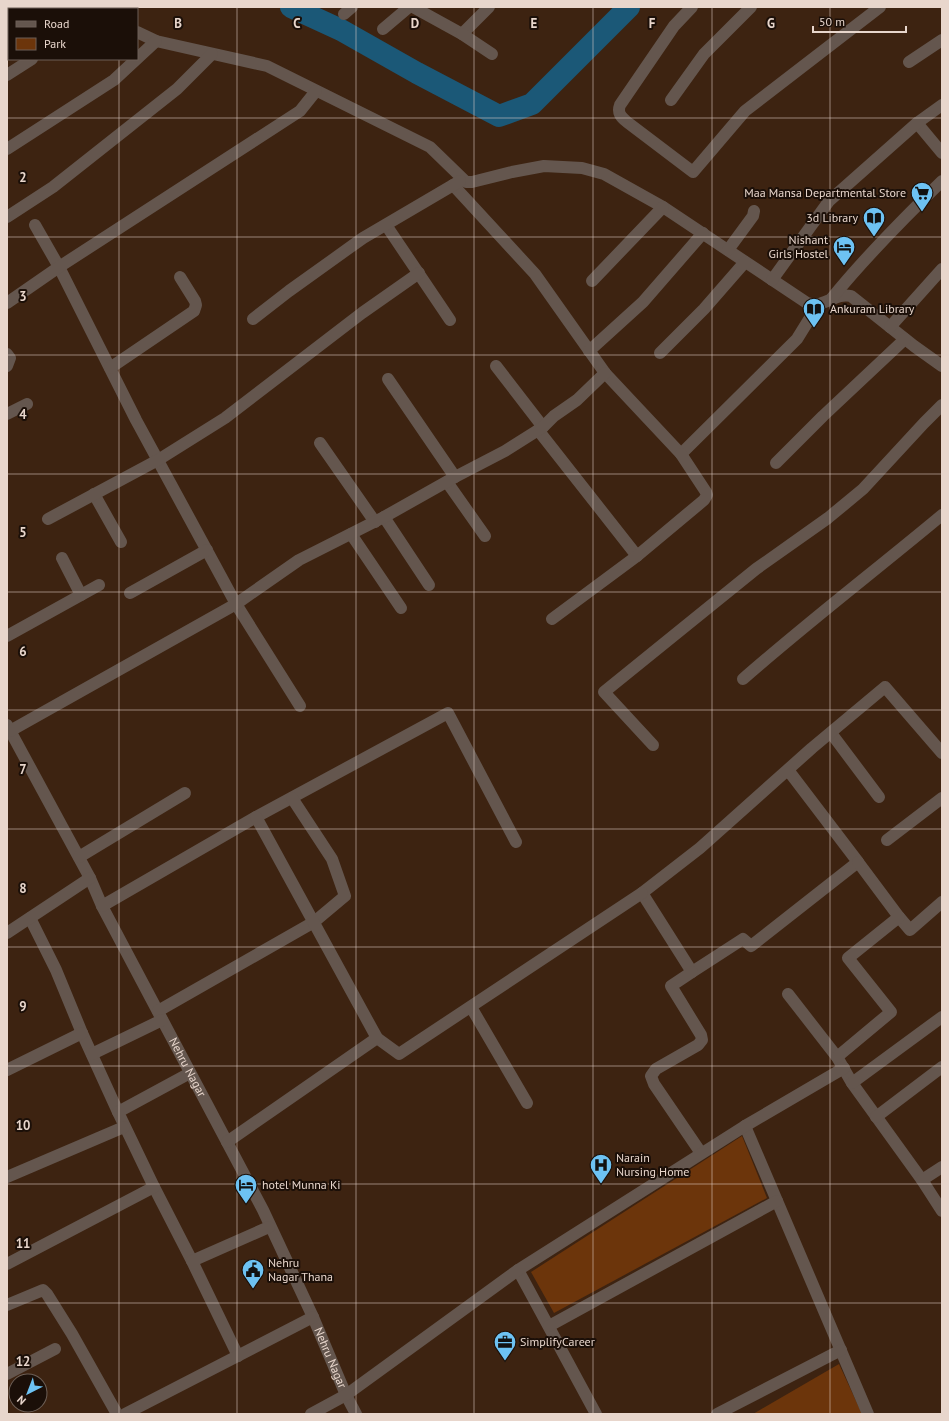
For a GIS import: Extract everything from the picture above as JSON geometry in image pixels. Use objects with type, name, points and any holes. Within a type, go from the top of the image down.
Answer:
[{"type":"street","points":[[383,29],[409,7]]},
{"type":"street","points":[[413,7],[462,34],[492,54]]},
{"type":"street","points":[[462,34],[489,7]]},
{"type":"street","points":[[692,7],[674,26],[620,105],[619,113],[622,118],[693,172],[746,111],[880,7]]},
{"type":"street","points":[[671,100],[704,54],[752,7]]},
{"type":"street","points":[[138,32],[156,41],[268,66],[430,147],[535,274],[605,373],[680,454],[704,488],[706,497],[637,556],[552,619]]},
{"type":"street","points":[[909,62],[942,40]]},
{"type":"street","points":[[138,58],[156,41]]},
{"type":"street","points":[[7,217],[53,187],[177,89],[212,54]]},
{"type":"street","points":[[7,75],[30,60]]},
{"type":"street","points":[[7,149],[114,80],[136,60]]},
{"type":"street","points":[[7,303],[59,267],[300,111],[316,91]]},
{"type":"street","points":[[772,280],[829,201],[917,123],[942,105]]},
{"type":"street","points":[[917,123],[942,153]]},
{"type":"street","points":[[253,319],[289,291],[363,238],[458,182],[472,182],[544,166],[582,168],[604,174],[663,207],[807,303],[818,305]]},
{"type":"street","points":[[831,299],[853,272],[889,233],[942,181]]},
{"type":"street","points":[[592,281],[663,207]]},
{"type":"street","points":[[728,250],[753,216],[754,211]]},
{"type":"street","points":[[35,225],[59,267],[158,460],[236,604],[300,706]]},
{"type":"street","points":[[386,225],[450,320]]},
{"type":"street","points":[[589,351],[642,302],[703,233]]},
{"type":"street","points":[[660,353],[704,309],[745,262]]},
{"type":"street","points":[[890,327],[942,269]]},
{"type":"street","points":[[48,519],[158,460],[225,418],[362,313],[419,273]]},
{"type":"street","points":[[110,368],[194,311],[196,305],[195,301],[180,277]]},
{"type":"street","points":[[680,454],[797,339],[818,305],[831,299],[845,295],[851,296],[942,366]]},
{"type":"street","points":[[776,463],[823,416],[905,339]]},
{"type":"street","points":[[7,354],[10,358],[7,366]]},
{"type":"street","points":[[496,366],[637,556]]},
{"type":"street","points":[[8,728],[236,604],[299,560],[380,520],[505,451],[541,428],[554,416],[577,400],[605,373]]},
{"type":"street","points":[[388,379],[485,536]]},
{"type":"street","points":[[7,414],[27,404]]},
{"type":"street","points":[[653,745],[604,692],[756,569],[828,518],[863,489],[942,405]]},
{"type":"street","points":[[320,443],[429,585]]},
{"type":"street","points":[[94,494],[121,542]]},
{"type":"street","points":[[743,679],[788,640],[942,515]]},
{"type":"street","points":[[351,534],[401,608]]},
{"type":"street","points":[[130,593],[207,550]]},
{"type":"street","points":[[62,558],[81,595]]},
{"type":"street","points":[[7,636],[99,585]]},
{"type":"street","points":[[256,817],[377,1038],[399,1054],[642,893],[700,848],[885,687],[942,753]]},
{"type":"street","points":[[102,906],[256,817],[448,713],[516,842]]},
{"type":"street","name":"Nehru Nagar","points":[[8,728],[79,857],[102,906],[263,1210],[269,1227],[313,1317],[346,1395],[356,1414]]},
{"type":"street","points":[[831,733],[879,797]]},
{"type":"street","points":[[788,770],[910,930],[942,902]]},
{"type":"street","points":[[79,857],[185,793]]},
{"type":"street","points":[[92,1054],[160,1016],[314,922],[345,896],[332,859],[292,798]]},
{"type":"street","points":[[887,840],[942,798]]},
{"type":"street","points":[[701,1153],[654,1084],[651,1076],[656,1069],[698,1045],[702,1040],[701,1035],[671,986],[743,939],[751,946],[858,862]]},
{"type":"street","points":[[7,933],[90,878]]},
{"type":"street","points":[[642,893],[692,972]]},
{"type":"street","points":[[837,1057],[891,1012],[848,958],[899,917]]},
{"type":"street","points":[[30,918],[56,970],[124,1127],[238,1356]]},
{"type":"street","points":[[788,994],[837,1057],[852,1083],[922,1180],[942,1211]]},
{"type":"street","points":[[471,1007],[527,1103]]},
{"type":"street","points":[[852,1083],[942,1017]]},
{"type":"street","points":[[7,1070],[82,1033]]},
{"type":"street","points":[[226,1142],[377,1038]]},
{"type":"street","points":[[876,1116],[942,1067]]},
{"type":"street","points":[[311,1414],[346,1395],[518,1270],[701,1153],[844,1068]]},
{"type":"street","points":[[118,1112],[190,1073]]},
{"type":"street","points":[[745,1126],[868,1414]]},
{"type":"street","points":[[7,1177],[124,1127]]},
{"type":"street","points":[[922,1180],[942,1167]]},
{"type":"street","points":[[7,1264],[154,1187]]},
{"type":"street","points":[[549,1326],[777,1201]]},
{"type":"street","points":[[192,1261],[269,1227]]},
{"type":"street","points":[[518,1270],[596,1414]]},
{"type":"street","points":[[7,1305],[43,1290],[48,1294],[117,1414]]},
{"type":"street","points":[[125,1414],[144,1410],[238,1356],[313,1317]]},
{"type":"street","points":[[7,1374],[55,1349]]},
{"type":"street","points":[[717,1414],[840,1350]]},
{"type":"green space","points":[[742,1136],[767,1198],[554,1313],[531,1272]]},
{"type":"green space","points":[[839,1364],[862,1414],[753,1414]]},
{"type":"waterway","points":[[291,7],[341,30],[417,73],[499,116],[532,104],[629,7]]},
{"type":"place","name":"Maa Mansa Departmental Store","points":[[922,212]]},
{"type":"place","name":"3d Library","points":[[874,238]]},
{"type":"place","name":"Nishant Girls Hostel","points":[[844,266]]},
{"type":"place","name":"Ankuram Library","points":[[814,328]]},
{"type":"place","name":"Narain Nursing Home","points":[[601,1184]]},
{"type":"place","name":"hotel Munna Ki","points":[[246,1204]]},
{"type":"place","name":"Nehru Nagar Thana","points":[[253,1290]]},
{"type":"place","name":"SimplifyCareer","points":[[505,1362]]}]
